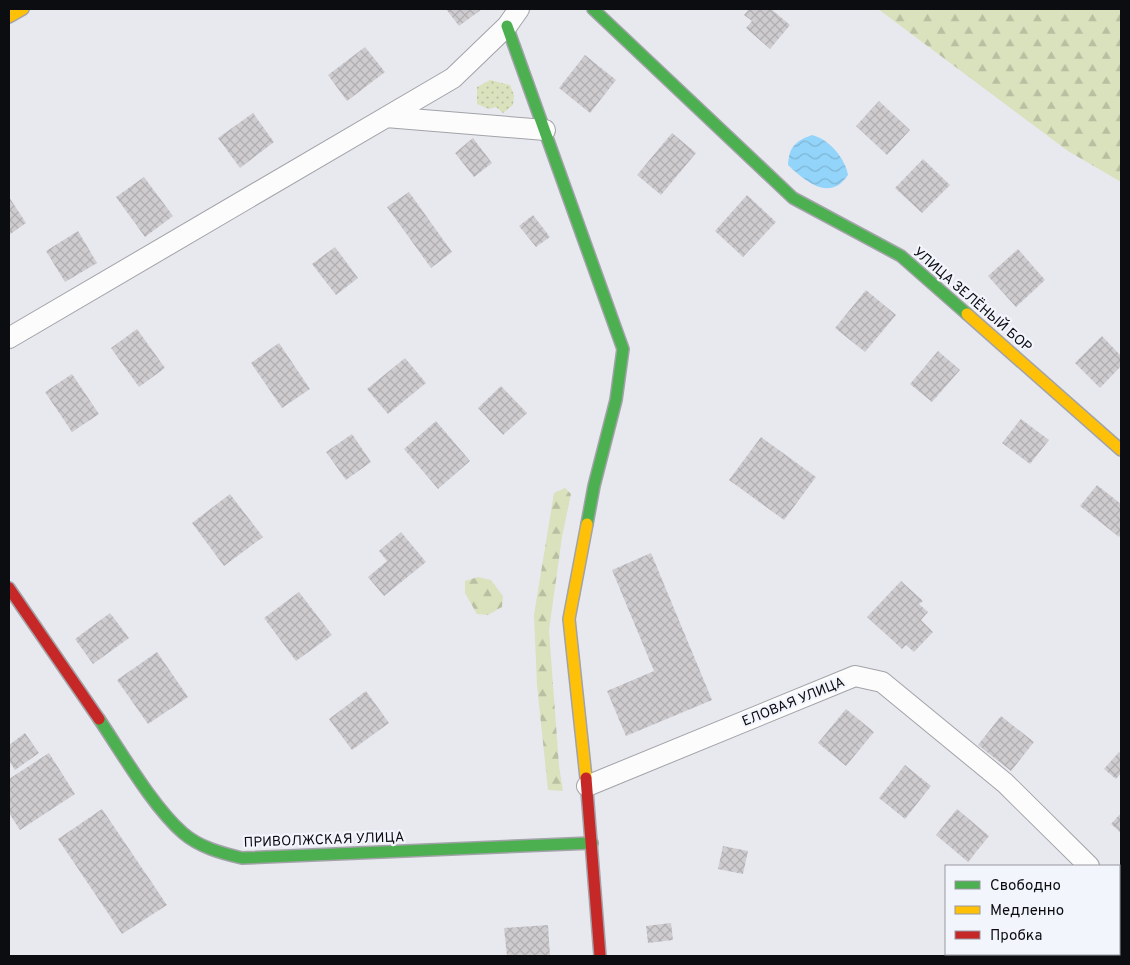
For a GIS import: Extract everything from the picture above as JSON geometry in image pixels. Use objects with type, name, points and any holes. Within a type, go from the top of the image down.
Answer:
[{"type":"street","points":[[9,17],[23,9]]},
{"type":"street","points":[[9,338],[453,78],[507,26],[519,9]]},
{"type":"street","name":"УЛИЦА ЗЕЛЁНЫЙ БОР","points":[[593,9],[793,198],[901,256],[1121,450]]},
{"type":"street","points":[[507,26],[623,349],[616,400],[594,486],[569,619],[587,786],[600,956]]},
{"type":"street","points":[[386,117],[545,130]]},
{"type":"street","name":"ПРИВОЛЖСКАЯ УЛИЦА","points":[[9,588],[152,797],[183,833],[212,850],[242,858],[592,843]]},
{"type":"street","name":"ЕЛОВАЯ УЛИЦА","points":[[587,786],[855,676],[882,682],[1005,784],[1088,865]]},
{"type":"green space","points":[[878,9],[1121,9],[1121,182],[1068,151]]},
{"type":"green space","points":[[490,80],[510,85],[514,95],[513,105],[503,113],[496,107],[489,109],[477,104],[477,87]]},
{"type":"green space","points":[[565,488],[571,494],[562,537],[549,630],[559,766],[563,791],[548,790],[537,685],[534,615],[554,493]]},
{"type":"green space","points":[[478,577],[491,580],[503,596],[502,607],[488,615],[477,614],[465,593],[465,581]]},
{"type":"water","points":[[812,135],[830,145],[844,162],[848,175],[841,183],[834,187],[826,188],[810,183],[788,165],[790,154],[797,142]]},
{"type":"building","points":[[446,9],[482,9],[459,26]]},
{"type":"building","points":[[749,9],[771,9],[790,25],[770,49],[746,28],[752,21],[744,15]]},
{"type":"building","points":[[365,47],[385,72],[347,101],[328,75]]},
{"type":"building","points":[[585,55],[616,80],[590,113],[559,88]]},
{"type":"building","points":[[879,101],[910,130],[887,155],[856,126]]},
{"type":"building","points":[[253,113],[274,142],[240,168],[218,138]]},
{"type":"building","points":[[672,133],[696,153],[661,195],[637,175]]},
{"type":"building","points":[[473,138],[492,163],[474,177],[455,153]]},
{"type":"building","points":[[923,159],[950,185],[922,213],[895,188]]},
{"type":"building","points":[[144,177],[173,216],[145,237],[116,197]]},
{"type":"building","points":[[409,192],[452,252],[431,268],[387,207]]},
{"type":"building","points":[[747,195],[776,222],[743,257],[715,231]]},
{"type":"building","points":[[9,197],[26,223],[9,235]]},
{"type":"building","points":[[533,215],[550,237],[536,247],[519,226]]},
{"type":"building","points":[[78,231],[97,263],[65,282],[46,251]]},
{"type":"building","points":[[335,247],[358,278],[336,295],[312,264]]},
{"type":"building","points":[[1018,249],[1045,280],[1016,307],[988,276]]},
{"type":"building","points":[[866,290],[896,315],[865,352],[835,328]]},
{"type":"building","points":[[137,329],[165,368],[139,387],[111,348]]},
{"type":"building","points":[[1102,336],[1121,356],[1121,366],[1100,388],[1075,363]]},
{"type":"building","points":[[279,343],[310,389],[282,408],[251,363]]},
{"type":"building","points":[[938,351],[960,370],[932,402],[910,384]]},
{"type":"building","points":[[405,358],[426,383],[388,414],[367,389]]},
{"type":"building","points":[[72,374],[99,414],[72,432],[45,392]]},
{"type":"building","points":[[501,386],[527,413],[503,435],[478,408]]},
{"type":"building","points":[[1021,419],[1049,440],[1030,464],[1002,443]]},
{"type":"building","points":[[436,421],[470,461],[438,489],[404,449]]},
{"type":"building","points":[[352,434],[371,462],[346,480],[326,452]]},
{"type":"building","points":[[761,437],[816,477],[784,520],[729,480]]},
{"type":"building","points":[[1097,485],[1121,504],[1121,534],[1119,537],[1080,506]]},
{"type":"building","points":[[230,494],[263,537],[224,566],[192,523]]},
{"type":"building","points":[[401,532],[426,562],[384,596],[368,577],[387,561],[379,551]]},
{"type":"building","points":[[651,553],[712,700],[626,736],[607,691],[654,671],[612,570]]},
{"type":"building","points":[[901,581],[923,601],[919,604],[928,612],[921,620],[933,632],[914,652],[906,645],[902,649],[867,617]]},
{"type":"building","points":[[299,592],[332,635],[296,661],[264,618]]},
{"type":"building","points":[[110,613],[129,638],[93,664],[75,639]]},
{"type":"building","points":[[157,652],[188,697],[148,724],[117,680]]},
{"type":"building","points":[[366,691],[389,723],[352,750],[329,719]]},
{"type":"building","points":[[846,709],[874,732],[846,766],[818,743]]},
{"type":"building","points":[[1001,716],[1034,742],[1011,771],[978,745]]},
{"type":"building","points":[[25,733],[39,753],[15,770],[9,761],[9,745]]},
{"type":"building","points":[[1119,752],[1121,754],[1121,773],[1116,779],[1104,769]]},
{"type":"building","points":[[49,753],[75,794],[20,830],[9,813],[9,779]]},
{"type":"building","points":[[905,765],[931,786],[905,819],[879,798]]},
{"type":"building","points":[[102,809],[167,905],[122,934],[58,839]]},
{"type":"building","points":[[957,809],[989,836],[968,862],[936,835]]},
{"type":"building","points":[[1121,813],[1121,833],[1111,824]]},
{"type":"building","points":[[723,846],[748,851],[743,874],[718,869]]},
{"type":"building","points":[[671,923],[673,940],[648,943],[646,926]]},
{"type":"building","points":[[548,925],[550,956],[507,956],[504,928]]},
{"type":"building","points":[[1064,955],[1108,955],[1107,956],[1063,956]]},
{"type":"traffic: fast","points":[[593,9],[793,198],[901,256],[967,314]]},
{"type":"traffic: fast","points":[[507,26],[623,349],[616,400],[594,486],[587,524]]},
{"type":"traffic: fast","points":[[99,719],[138,779],[172,822],[196,842],[234,856],[242,858],[592,843]]},
{"type":"traffic: slow","points":[[9,17],[23,9]]},
{"type":"traffic: slow","points":[[967,314],[1121,450]]},
{"type":"traffic: slow","points":[[586,778],[569,619],[587,524]]},
{"type":"traffic: jam","points":[[9,588],[99,719]]},
{"type":"traffic: jam","points":[[586,778],[600,956]]}]
